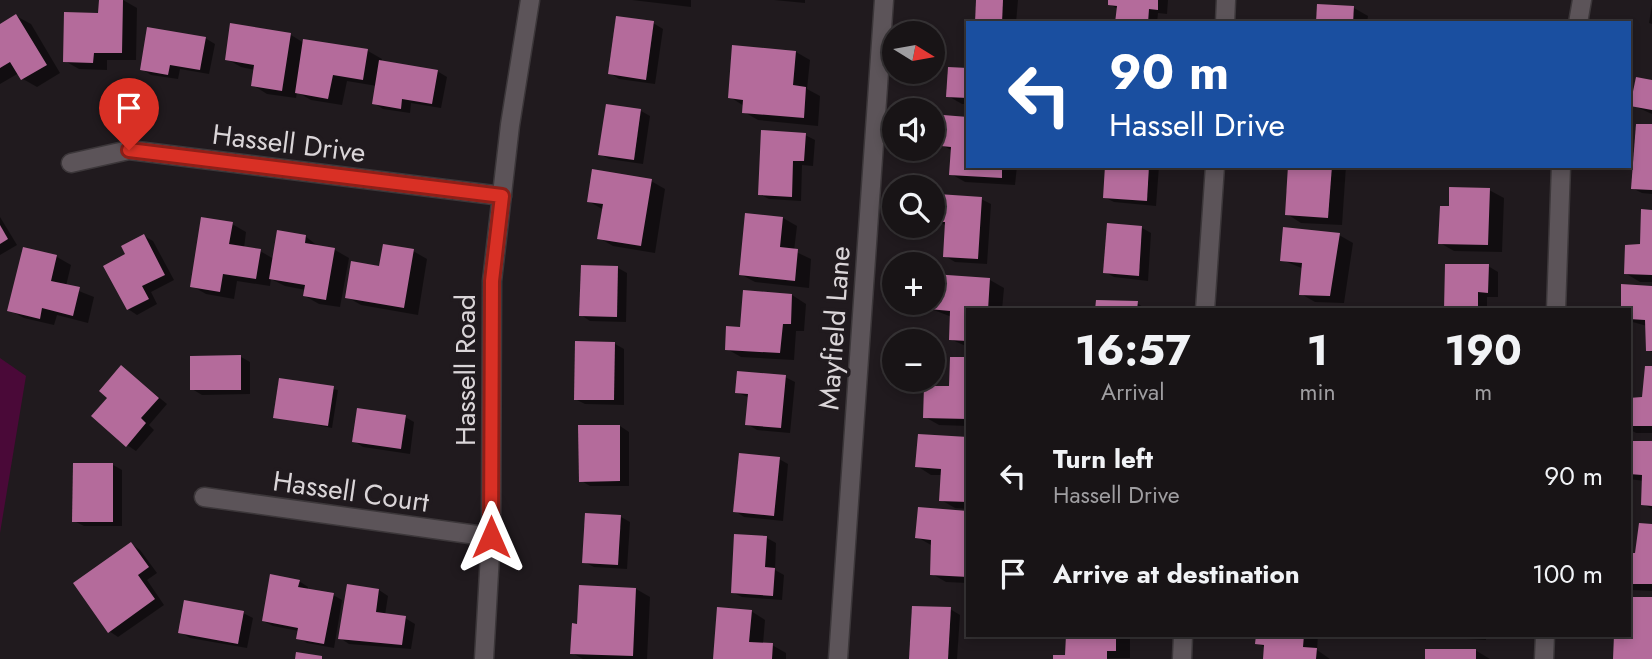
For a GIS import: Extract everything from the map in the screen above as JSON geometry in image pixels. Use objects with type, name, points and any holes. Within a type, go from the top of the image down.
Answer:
[{"type":"street","name":"Hassell Road","points":[[484,659],[491,537],[492,281],[530,0]]},
{"type":"street","name":"Mayfield Lane","points":[[838,659],[884,0]]},
{"type":"street","points":[[1225,21],[1226,0]]},
{"type":"street","points":[[1578,21],[1581,0]]},
{"type":"street","name":"Hassell Drive","points":[[71,163],[129,150],[502,196]]},
{"type":"street","points":[[1205,308],[1215,168]]},
{"type":"street","points":[[1556,308],[1561,168]]},
{"type":"street","name":"Hassell Court","points":[[204,498],[491,537]]},
{"type":"street","points":[[1182,659],[1184,637]]},
{"type":"street","points":[[1544,659],[1545,637]]},
{"type":"shaded area","points":[[0,358],[26,376],[0,533]]},
{"type":"building","points":[[99,0],[123,0],[122,53],[94,53],[93,63],[63,62],[64,12],[98,13]]},
{"type":"building","points":[[976,0],[1003,0],[1002,21],[975,21]]},
{"type":"building","points":[[1108,0],[1158,0],[1158,10],[1149,9],[1148,21],[1115,21],[1117,6],[1108,5]]},
{"type":"building","points":[[1317,4],[1354,6],[1353,21],[1316,21]]},
{"type":"building","points":[[16,14],[47,65],[21,80],[10,62],[0,68],[0,24]]},
{"type":"building","points":[[616,16],[654,21],[646,80],[608,74]]},
{"type":"building","points":[[230,23],[291,33],[282,91],[251,86],[254,65],[225,60]]},
{"type":"building","points":[[147,27],[206,37],[200,70],[170,65],[168,75],[140,70]]},
{"type":"building","points":[[303,39],[368,49],[363,80],[333,75],[328,99],[295,93]]},
{"type":"building","points":[[732,45],[796,51],[793,85],[806,87],[804,118],[742,113],[743,100],[728,98]]},
{"type":"building","points":[[379,60],[438,70],[432,104],[402,99],[401,109],[372,104]]},
{"type":"building","points":[[948,67],[966,68],[966,98],[946,97]]},
{"type":"building","points":[[1636,77],[1652,80],[1652,110],[1631,106]]},
{"type":"building","points":[[606,104],[641,109],[634,160],[598,155]]},
{"type":"building","points":[[945,115],[966,117],[966,168],[1002,168],[1002,178],[949,175],[951,147],[945,146]]},
{"type":"building","points":[[1636,124],[1652,124],[1652,190],[1631,189]]},
{"type":"building","points":[[761,130],[806,133],[804,161],[793,161],[792,197],[758,195]]},
{"type":"building","points":[[1105,168],[1149,168],[1147,201],[1103,198]]},
{"type":"building","points":[[1288,168],[1332,168],[1328,218],[1285,215]]},
{"type":"building","points":[[592,169],[652,179],[641,246],[597,239],[603,204],[587,202]]},
{"type":"building","points":[[1449,187],[1490,188],[1488,245],[1438,244],[1440,206],[1449,206]]},
{"type":"building","points":[[945,194],[982,197],[978,259],[945,257]]},
{"type":"building","points":[[1641,209],[1652,210],[1652,275],[1624,274],[1625,245],[1640,244]]},
{"type":"building","points":[[745,213],[783,217],[780,247],[798,249],[795,281],[739,275]]},
{"type":"building","points":[[201,217],[233,222],[229,244],[261,249],[256,279],[223,274],[220,292],[190,287]]},
{"type":"building","points":[[1107,223],[1142,226],[1139,276],[1103,273]]},
{"type":"building","points":[[0,225],[8,239],[0,244]]},
{"type":"building","points":[[1283,227],[1340,233],[1330,296],[1299,295],[1302,263],[1280,261]]},
{"type":"building","points":[[277,230],[306,235],[305,243],[335,248],[326,300],[303,296],[305,285],[269,279]]},
{"type":"building","points":[[144,234],[165,275],[142,286],[149,299],[127,310],[103,266],[125,254],[121,246]]},
{"type":"building","points":[[383,244],[414,249],[404,308],[345,298],[351,261],[379,266]]},
{"type":"building","points":[[23,247],[57,255],[51,281],[80,287],[73,316],[42,308],[40,319],[7,311]]},
{"type":"building","points":[[1445,264],[1489,264],[1488,293],[1478,292],[1478,308],[1444,308]]},
{"type":"building","points":[[581,265],[618,266],[617,317],[579,316]]},
{"type":"building","points":[[945,275],[990,278],[988,308],[966,308],[966,341],[949,340],[950,311],[945,311]]},
{"type":"building","points":[[1621,284],[1652,286],[1652,351],[1646,351],[1645,320],[1631,319],[1631,308],[1621,308]]},
{"type":"building","points":[[743,290],[792,294],[791,324],[783,324],[780,353],[725,350],[726,326],[740,327]]},
{"type":"building","points":[[1096,300],[1138,301],[1137,308],[1095,308]]},
{"type":"building","points":[[575,341],[615,342],[614,400],[574,400]]},
{"type":"building","points":[[241,355],[241,390],[190,390],[190,356]]},
{"type":"building","points":[[950,357],[966,357],[966,419],[923,418],[924,392],[945,392],[945,386],[949,386]]},
{"type":"building","points":[[121,365],[159,398],[141,418],[146,423],[126,447],[91,416],[107,398],[99,391]]},
{"type":"building","points":[[1645,366],[1652,366],[1652,426],[1631,426],[1631,398],[1642,397]]},
{"type":"building","points":[[737,371],[786,375],[781,428],[745,425],[748,394],[735,393]]},
{"type":"building","points":[[279,378],[334,386],[328,426],[273,418]]},
{"type":"building","points":[[357,408],[406,415],[401,449],[352,442]]},
{"type":"building","points":[[578,425],[620,425],[620,481],[579,482]]},
{"type":"building","points":[[918,434],[966,437],[966,502],[939,501],[941,469],[915,467]]},
{"type":"building","points":[[1631,441],[1652,441],[1652,506],[1641,505],[1642,475],[1631,474]]},
{"type":"building","points":[[739,453],[780,457],[774,516],[733,512]]},
{"type":"building","points":[[73,463],[113,463],[113,522],[72,522]]},
{"type":"building","points":[[918,507],[966,511],[966,577],[930,575],[931,540],[915,538]]},
{"type":"building","points":[[585,513],[621,515],[618,565],[582,563]]},
{"type":"building","points":[[1639,523],[1652,524],[1652,584],[1631,584],[1631,553],[1635,553]]},
{"type":"building","points":[[734,534],[767,536],[765,567],[775,568],[773,596],[731,593]]},
{"type":"building","points":[[131,542],[149,567],[138,575],[155,599],[108,633],[73,583]]},
{"type":"building","points":[[270,574],[300,580],[298,587],[334,593],[324,644],[296,639],[298,628],[262,621]]},
{"type":"building","points":[[347,584],[379,589],[376,612],[406,616],[402,645],[338,639]]},
{"type":"building","points":[[579,585],[636,588],[633,656],[570,654],[572,623],[577,624]]},
{"type":"building","points":[[1631,597],[1652,597],[1652,659],[1613,659],[1614,637],[1631,637]]},
{"type":"building","points":[[184,600],[244,611],[238,644],[178,633]]},
{"type":"building","points":[[912,606],[951,607],[948,659],[909,659]]},
{"type":"building","points":[[717,607],[752,610],[749,642],[773,643],[772,659],[713,659]]},
{"type":"building","points":[[1066,637],[1116,637],[1116,651],[1107,651],[1107,659],[1053,659],[1053,655],[1065,655]]},
{"type":"building","points":[[1256,637],[1304,637],[1303,647],[1317,648],[1316,659],[1263,659],[1264,645],[1255,644]]},
{"type":"building","points":[[1425,649],[1476,649],[1476,659],[1425,659]]},
{"type":"building","points":[[296,652],[322,656],[322,659],[295,659]]},
{"type":"route","points":[[129,150],[502,196],[492,281],[491,537]]}]
